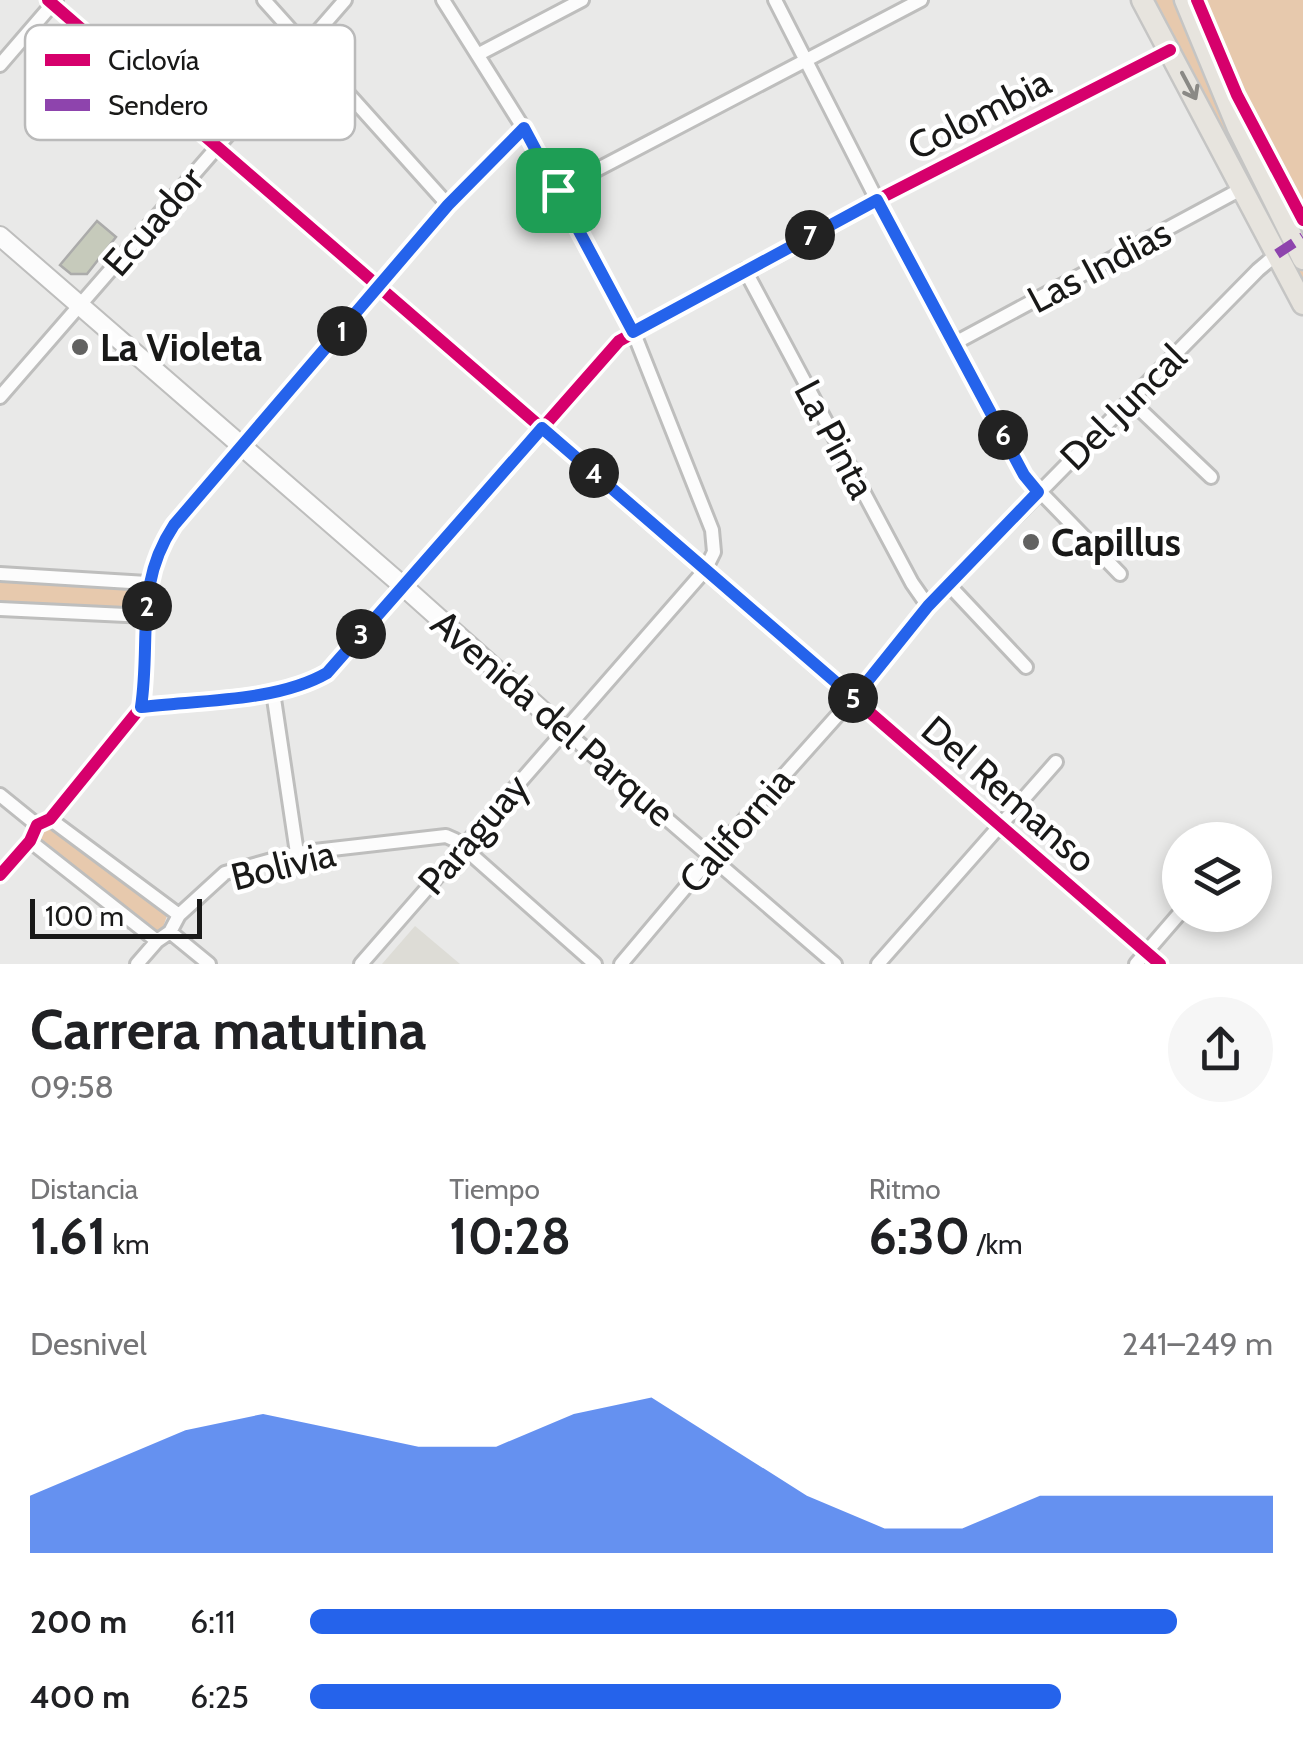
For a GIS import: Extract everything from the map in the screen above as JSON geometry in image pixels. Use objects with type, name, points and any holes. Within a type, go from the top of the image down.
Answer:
[{"type":"main road","points":[[1142,0],[1303,304]]},
{"type":"main road","points":[[1185,0],[1237,126],[1303,258]]},
{"type":"street","points":[[264,0],[286,25]]},
{"type":"street","name":"Ecuador","points":[[322,25],[345,0]]},
{"type":"street","points":[[443,0],[524,128],[633,332],[712,530],[714,552],[705,570]]},
{"type":"street","points":[[479,54],[582,0]]},
{"type":"street","points":[[775,0],[1024,475],[1120,574]]},
{"type":"street","points":[[558,190],[921,0]]},
{"type":"street","points":[[32,25],[52,1]]},
{"type":"street","name":"Del Remanso","points":[[52,1],[79,25]]},
{"type":"street","points":[[0,65],[25,34]]},
{"type":"street","name":"Colombia","points":[[141,707],[273,692],[303,685],[327,673],[611,348],[744,270],[1170,50]]},
{"type":"street","points":[[355,102],[448,205]]},
{"type":"street","points":[[0,875],[141,707],[148,583],[167,535],[448,205],[524,128]]},
{"type":"street","name":"Del Remanso","points":[[209,140],[1160,964]]},
{"type":"street","name":"Ecuador","points":[[0,397],[223,140]]},
{"type":"street","name":"Las Indias","points":[[954,343],[1243,188]]},
{"type":"street","name":"Avenida del Parque","points":[[0,236],[835,964]]},
{"type":"street","name":"Del Juncal","points":[[854,698],[948,584],[1277,254]]},
{"type":"street","name":"La Pinta","points":[[744,270],[928,606]]},
{"type":"street","points":[[1131,401],[1211,477]]},
{"type":"street","name":"Paraguay","points":[[361,964],[705,570]]},
{"type":"street","points":[[0,574],[148,583]]},
{"type":"street","points":[[948,584],[1026,667]]},
{"type":"street","points":[[0,609],[146,616]]},
{"type":"street","points":[[273,692],[297,853]]},
{"type":"street","name":"California","points":[[621,964],[854,698]]},
{"type":"street","points":[[878,964],[1056,762]]},
{"type":"street","points":[[0,795],[179,915]]},
{"type":"street","name":"Bolivia","points":[[137,964],[170,932],[179,915],[226,873],[297,853],[446,836],[462,846]]},
{"type":"street","points":[[30,841],[157,941]]},
{"type":"street","points":[[462,846],[596,964]]},
{"type":"street","points":[[170,932],[209,964]]},
{"type":"street","points":[[1136,964],[1164,932]]},
{"type":"shaded area","points":[[1150,0],[1178,0],[1259,188],[1303,272],[1303,289]]},
{"type":"shaded area","points":[[1197,0],[1303,0],[1303,224],[1246,114]]},
{"type":"shaded area","points":[[0,578],[135,587],[141,598],[135,610],[0,604]]},
{"type":"shaded area","points":[[53,828],[167,916],[163,927],[153,933],[40,842],[43,831]]},
{"type":"shaded area","points":[[415,926],[460,964],[382,964]]},
{"type":"building","points":[[97,221],[116,237],[87,274],[71,274],[60,265]]},
{"type":"marked path","points":[[1277,254],[1303,237]]},
{"type":"cycle path","points":[[48,0],[77,25]]},
{"type":"cycle path","points":[[1197,0],[1237,95],[1303,220]]},
{"type":"cycle path","points":[[0,875],[30,841],[37,825],[50,819],[141,707],[261,695],[327,673],[619,341],[877,200],[1170,50]]},
{"type":"cycle path","points":[[209,140],[1160,964]]},
{"type":"place","name":"La Violeta","points":[[80,347]]},
{"type":"place","name":"Capillus","points":[[1031,542]]},
{"type":"route","points":[[524,128],[558,190],[633,332],[877,200],[1024,475],[1038,492],[928,606],[854,698],[542,428],[327,673],[303,685],[273,692],[141,707],[148,583],[161,544],[174,525],[448,205],[524,128]]}]
